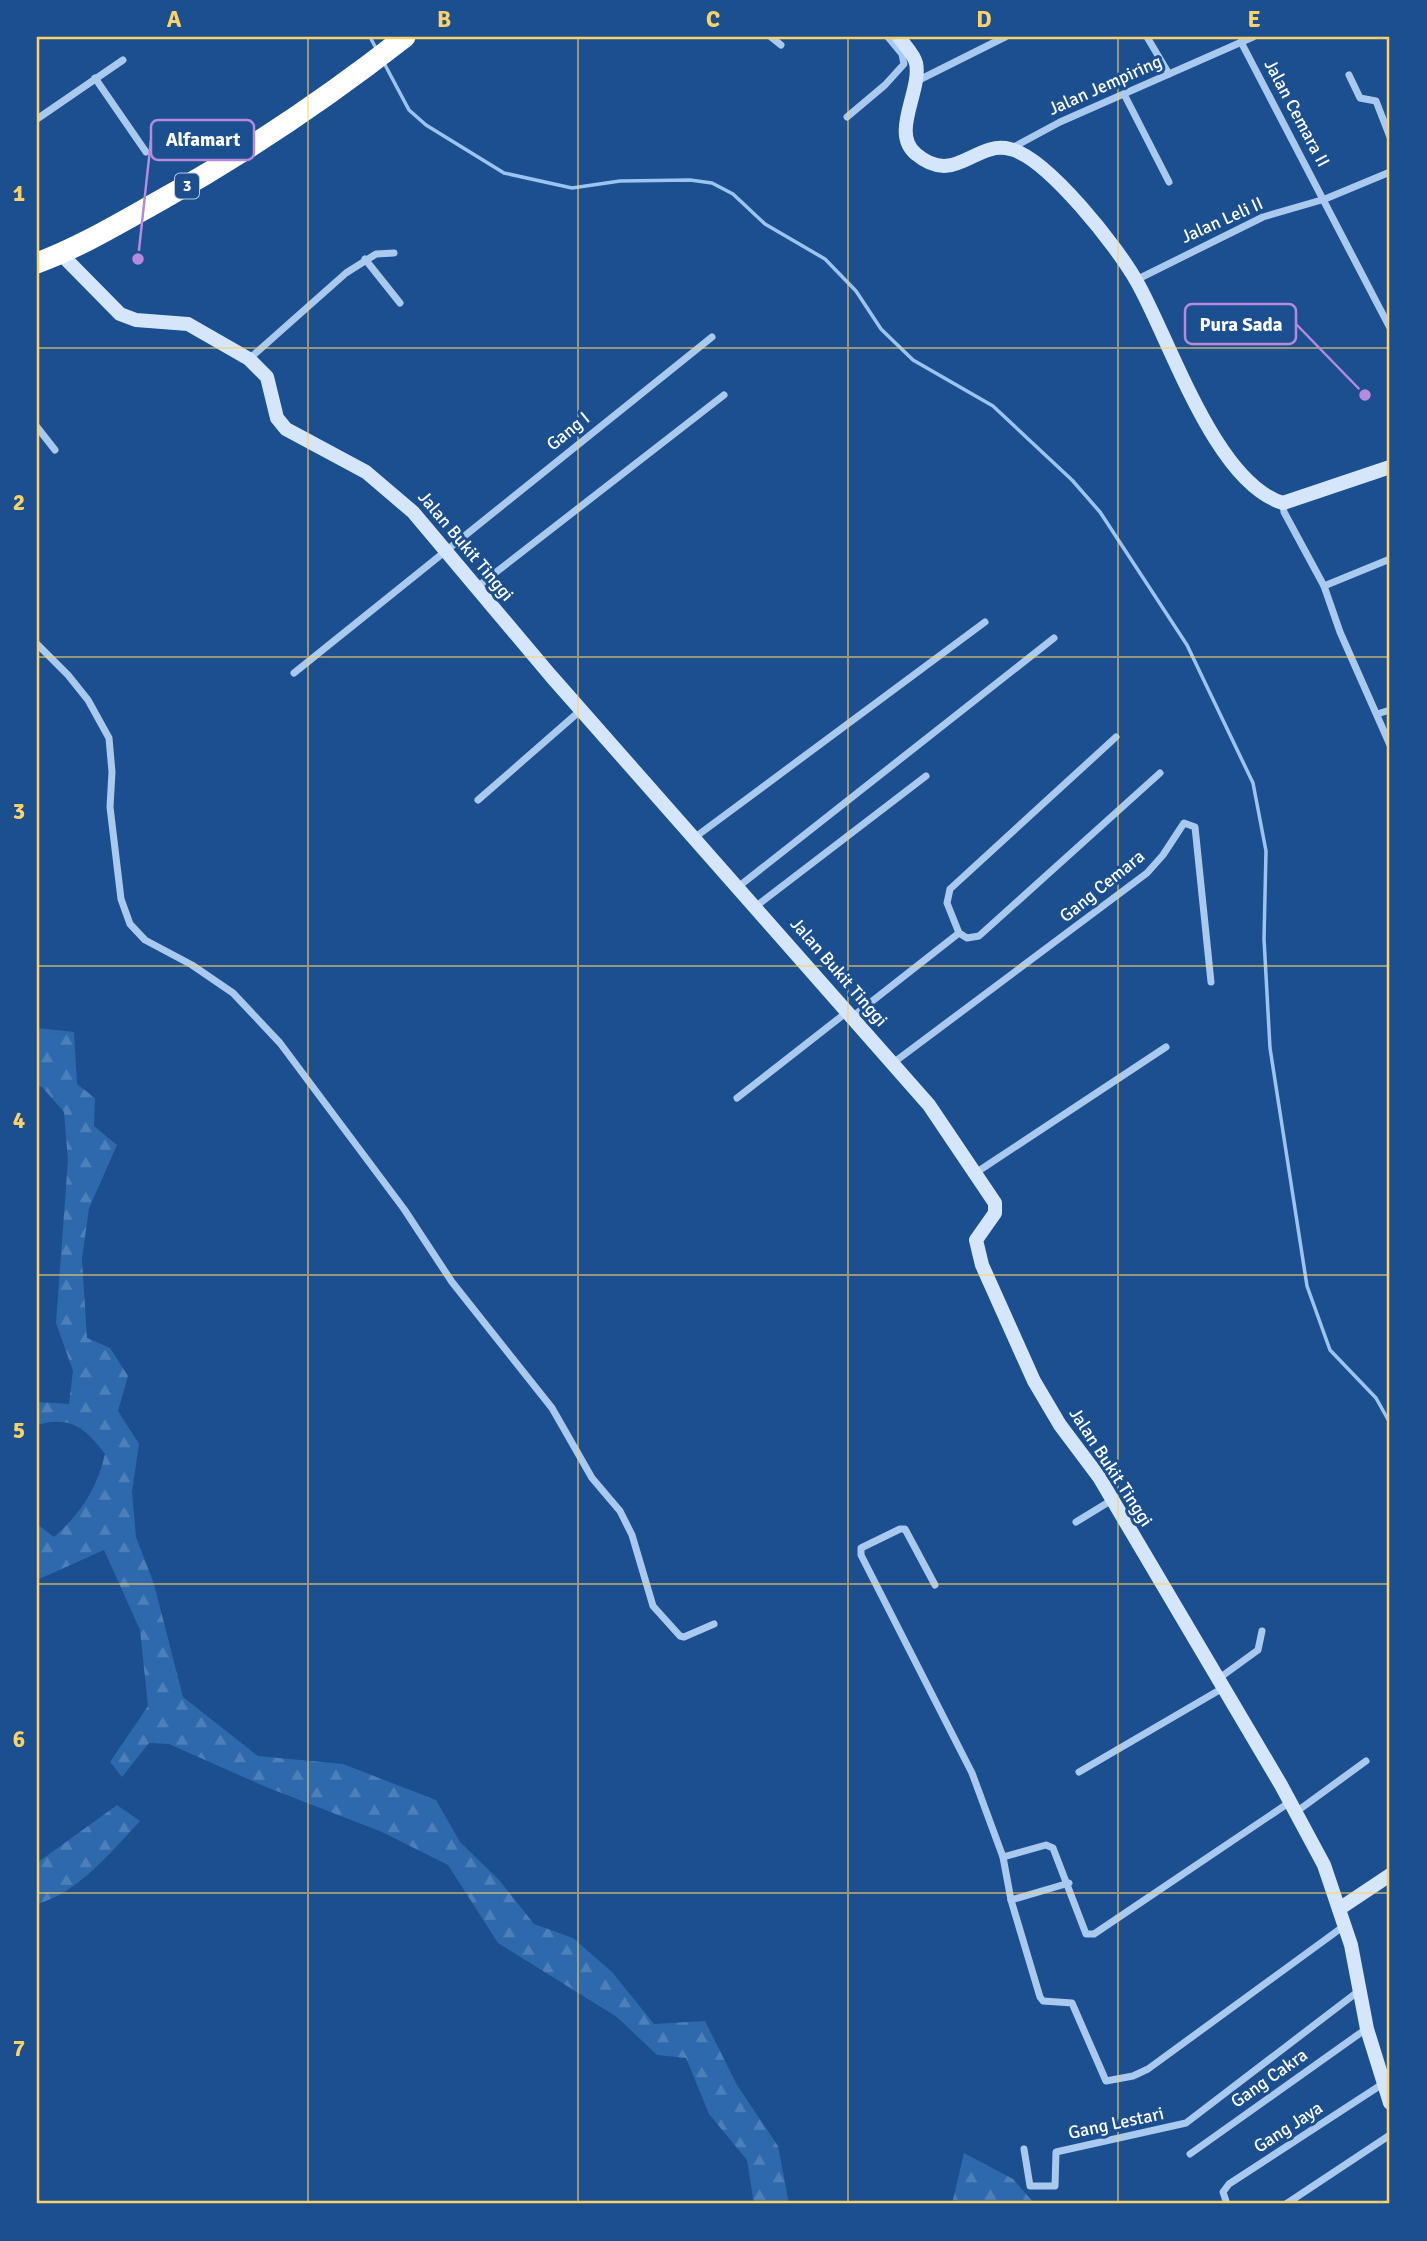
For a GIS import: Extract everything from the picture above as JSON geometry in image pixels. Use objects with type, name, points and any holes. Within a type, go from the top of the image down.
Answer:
[{"type":"highway","name":"3","points":[[37,263],[61,254],[230,162],[330,95],[404,37]]},
{"type":"street","points":[[771,37],[782,44]]},
{"type":"street","points":[[847,117],[885,85],[904,64],[902,54],[888,37]]},
{"type":"street","points":[[899,37],[914,58],[917,81],[906,134],[911,149],[935,165],[946,167],[997,147],[1011,149],[1050,177],[1111,241],[1136,280],[1216,441],[1259,491],[1283,503],[1390,467]]},
{"type":"street","points":[[917,81],[1005,37]]},
{"type":"street","points":[[1147,37],[1170,74]]},
{"type":"street","name":"Jalan Jempiring","points":[[1011,149],[1236,41],[1252,37]]},
{"type":"street","name":"Jalan Cemara II","points":[[1236,41],[1387,311],[1390,328]]},
{"type":"street","points":[[37,119],[123,60]]},
{"type":"street","points":[[1349,75],[1360,98],[1376,101],[1390,137]]},
{"type":"street","points":[[95,78],[146,152]]},
{"type":"street","points":[[1124,94],[1168,182]]},
{"type":"street","name":"Jalan Leli II","points":[[1136,280],[1263,217],[1325,199],[1390,172]]},
{"type":"street","points":[[250,359],[365,259],[376,254],[394,253]]},
{"type":"street","name":"Jalan Bukit Tinggi","points":[[61,254],[120,314],[136,320],[188,324],[250,359],[267,377],[278,418],[286,429],[366,472],[386,486],[413,512],[581,710],[929,1105],[977,1172],[995,1209],[976,1240],[982,1265],[1034,1381],[1060,1425],[1112,1500],[1293,1807],[1324,1865],[1345,1925],[1361,1990],[1367,2029],[1390,2103]]},
{"type":"street","points":[[365,259],[400,303]]},
{"type":"street","name":"Gang I","points":[[294,673],[712,337]]},
{"type":"street","points":[[476,588],[724,395]]},
{"type":"street","points":[[37,427],[55,450]]},
{"type":"street","points":[[1283,503],[1284,512],[1325,586],[1339,632],[1390,745]]},
{"type":"street","points":[[1325,586],[1390,559]]},
{"type":"street","points":[[694,838],[985,622]]},
{"type":"street","points":[[738,887],[1054,638]]},
{"type":"street","points":[[37,644],[68,674],[88,700],[109,738],[112,830],[121,899],[130,924],[145,940],[192,965],[233,993],[280,1043],[404,1209],[452,1282],[552,1408],[592,1478],[620,1511],[632,1535],[653,1606],[680,1636],[684,1637],[714,1623]]},
{"type":"street","points":[[478,800],[581,710]]},
{"type":"street","points":[[1377,715],[1390,710]]},
{"type":"street","points":[[1116,737],[950,890],[947,903],[959,933],[967,938],[979,936],[1160,773]]},
{"type":"street","points":[[755,907],[926,776]]},
{"type":"street","name":"Gang Cemara","points":[[892,1063],[1147,873],[1163,855],[1184,823],[1195,827],[1211,982]]},
{"type":"street","points":[[737,1098],[959,933]]},
{"type":"street","points":[[977,1172],[1166,1047]]},
{"type":"street","points":[[1076,1522],[1112,1500]]},
{"type":"street","points":[[935,1585],[909,1533],[903,1528],[861,1548],[861,1555],[972,1773],[1003,1857],[1011,1900],[1040,1997],[1043,2001],[1072,2003],[1102,2076],[1110,2082],[1147,2069],[1345,1925]]},
{"type":"street","points":[[1079,1772],[1220,1684],[1258,1650],[1262,1631]]},
{"type":"street","points":[[1003,1857],[1049,1845],[1069,1883],[1084,1931],[1094,1934],[1366,1762]]},
{"type":"street","points":[[1339,1909],[1390,1875]]},
{"type":"street","points":[[1011,1900],[1069,1883]]},
{"type":"street","name":"Gang Lestari","points":[[1024,2149],[1030,2186],[1055,2186],[1056,2152],[1186,2123],[1361,1990]]},
{"type":"street","name":"Gang Cakra","points":[[1190,2154],[1367,2029]]},
{"type":"street","name":"Gang Jaya","points":[[1227,2204],[1223,2192],[1229,2184],[1384,2082]]},
{"type":"street","points":[[1286,2204],[1390,2135]]},
{"type":"green space","points":[[37,1028],[74,1032],[77,1084],[95,1098],[94,1126],[117,1145],[89,1208],[82,1259],[87,1338],[110,1348],[128,1376],[118,1411],[139,1444],[132,1492],[136,1537],[154,1584],[183,1697],[258,1756],[343,1764],[436,1800],[460,1842],[499,1880],[534,1924],[573,1938],[612,1972],[654,2024],[705,2021],[737,2085],[778,2146],[789,2204],[754,2204],[747,2160],[709,2114],[686,2058],[657,2055],[617,2017],[498,1943],[448,1865],[382,1832],[266,1787],[169,1744],[149,1743],[122,1777],[110,1762],[148,1706],[140,1630],[104,1550],[37,1580],[37,1524],[54,1537],[64,1528],[92,1489],[105,1454],[91,1437],[76,1426],[59,1422],[37,1425],[37,1402],[69,1404],[73,1371],[56,1323],[68,1160],[64,1112],[42,1087],[37,1086]]},
{"type":"green space","points":[[117,1805],[140,1821],[80,1881],[52,1899],[37,1904],[37,1863]]},
{"type":"green space","points":[[964,2153],[1013,2179],[1035,2204],[952,2204]]},
{"type":"waterway","points":[[370,37],[377,50]]},
{"type":"waterway","points":[[384,63],[409,110],[426,125],[504,173],[572,188],[620,181],[690,180],[712,183],[733,194],[765,224],[825,259],[856,291],[881,329],[913,360],[993,406],[1072,480],[1100,512],[1187,645],[1253,783],[1266,851],[1264,939],[1270,1048],[1307,1286],[1330,1350],[1376,1398],[1390,1423]]},
{"type":"place","name":"Alfamart","points":[[138,259]]},
{"type":"place","name":"Pura Sada","points":[[1365,395]]}]
